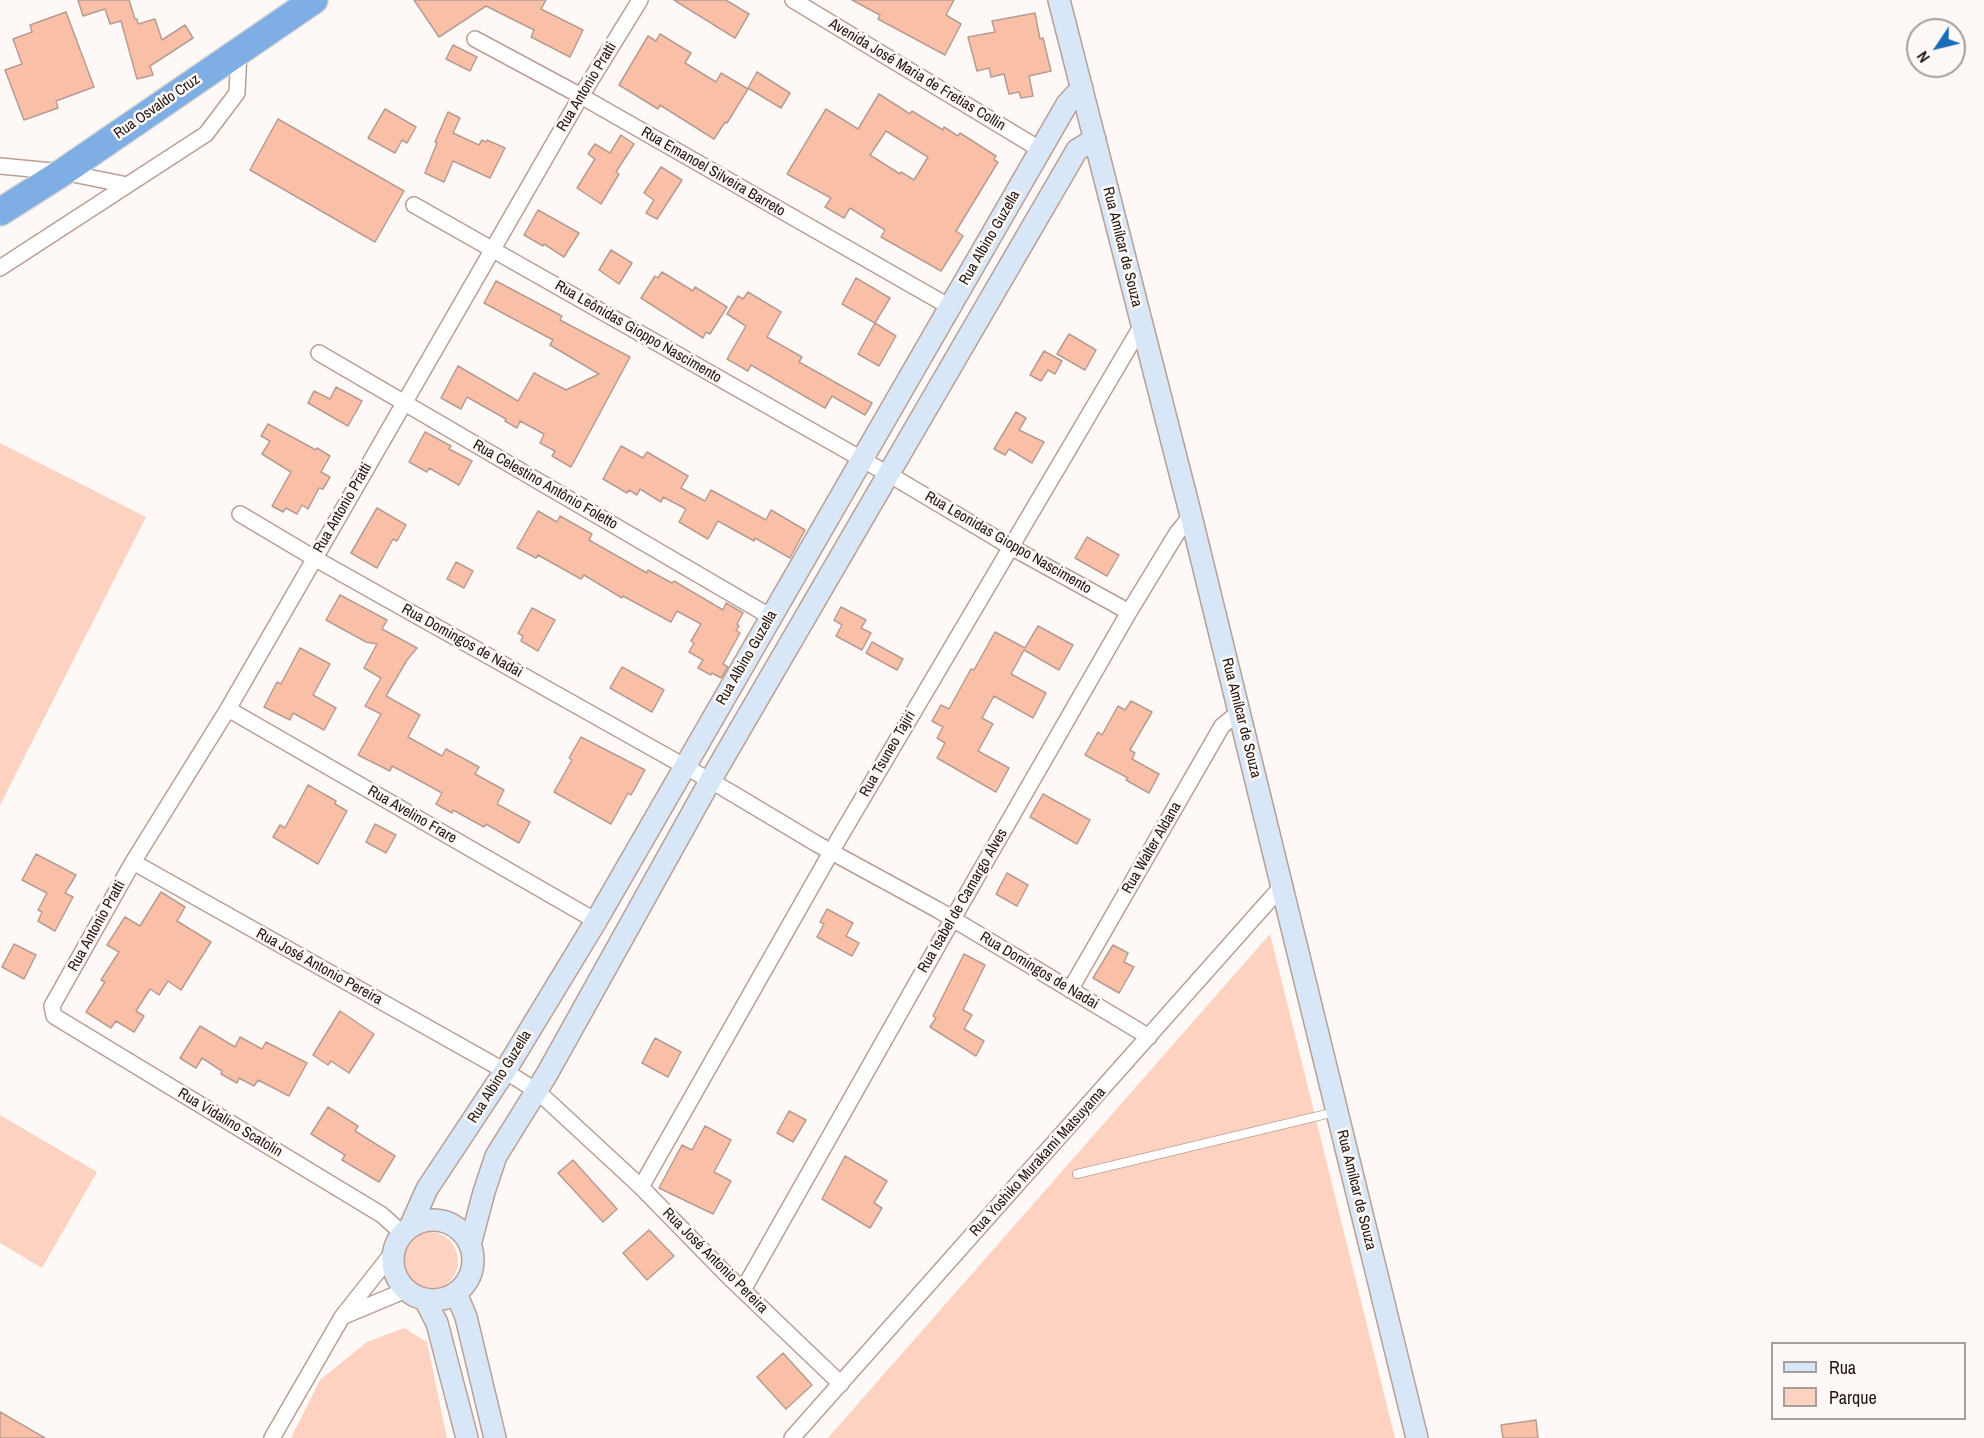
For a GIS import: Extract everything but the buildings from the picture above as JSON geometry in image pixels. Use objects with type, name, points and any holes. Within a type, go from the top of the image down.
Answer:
[{"type":"highway","name":"Rua Osvaldo Cruz","points":[[0,212],[63,172],[314,0]]},
{"type":"street","name":"Rua Antonio Pratti","points":[[54,1017],[52,1006],[133,862],[228,709],[581,96],[640,0]]},
{"type":"street","name":"Avenida José Maria de Fretias Collin","points":[[793,0],[1041,150]]},
{"type":"street","name":"Rua Amílcar de Souza","points":[[1059,0],[1191,516],[1417,1438]]},
{"type":"street","name":"Rua Emanoel Silveira Barreto","points":[[475,39],[581,96],[950,307]]},
{"type":"street","points":[[0,268],[206,134],[237,93],[239,50]]},
{"type":"street","name":"Rua Albino Guzella","points":[[402,1237],[427,1189],[505,1071],[596,921],[1067,104],[1082,88]]},
{"type":"street","name":"Rua Albino Guzella","points":[[470,1245],[496,1156],[547,1074],[710,781],[1077,150],[1095,139]]},
{"type":"street","points":[[0,166],[63,172],[127,185]]},
{"type":"street","name":"Rua Leônidas Gioppo Nascimento","points":[[414,205],[887,474]]},
{"type":"street","name":"Rua Tsuneo Tajiri","points":[[641,1187],[831,852],[1142,325]]},
{"type":"street","name":"Rua Celestino Antônio Foletto","points":[[319,353],[771,617]]},
{"type":"street","name":"Rua Leonidas Gioppo Nascimento","points":[[887,474],[1011,547],[1129,612]]},
{"type":"street","name":"Rua Domingos de Nadai","points":[[240,514],[710,781],[1149,1036]]},
{"type":"street","name":"Rua Isabel de Camargo Alves","points":[[742,1290],[1129,612],[1177,533],[1191,516]]},
{"type":"street","name":"Rua Avelino Frare","points":[[228,709],[596,921]]},
{"type":"street","name":"Rua Walter Aldana","points":[[1070,990],[1222,726],[1239,712]]},
{"type":"street","name":"Rua José Antonio Pereira","points":[[133,862],[535,1090],[641,1187],[742,1290],[841,1384]]},
{"type":"street","name":"Rua Yoshiko Murakami Matsuyama","points":[[792,1438],[1282,886]]},
{"type":"street","name":"Rua Vidalino Scatolin","points":[[54,1017],[382,1215],[402,1237]]},
{"type":"street","points":[[272,1438],[342,1317],[402,1237],[428,1220],[447,1223],[457,1228],[470,1245],[472,1266],[464,1286],[447,1298],[436,1300],[425,1300],[406,1290],[394,1272],[402,1237]]},
{"type":"street","points":[[342,1317],[406,1290]]},
{"type":"street","points":[[456,1293],[466,1317],[495,1438]]},
{"type":"street","points":[[425,1300],[437,1323],[467,1438]]},
{"type":"lane","points":[[1077,1174],[1337,1112]]},
{"type":"green space","points":[[0,443],[146,517],[0,805]]},
{"type":"green space","points":[[1270,934],[1395,1438],[828,1438]]},
{"type":"green space","points":[[0,1115],[97,1172],[42,1268],[0,1243]]},
{"type":"green space","points":[[429,1232],[445,1237],[453,1245],[458,1261],[453,1277],[445,1285],[429,1290],[413,1285],[405,1277],[400,1261],[405,1245],[413,1237]]},
{"type":"green space","points":[[404,1328],[427,1342],[447,1438],[291,1438],[320,1380],[367,1342]]}]
